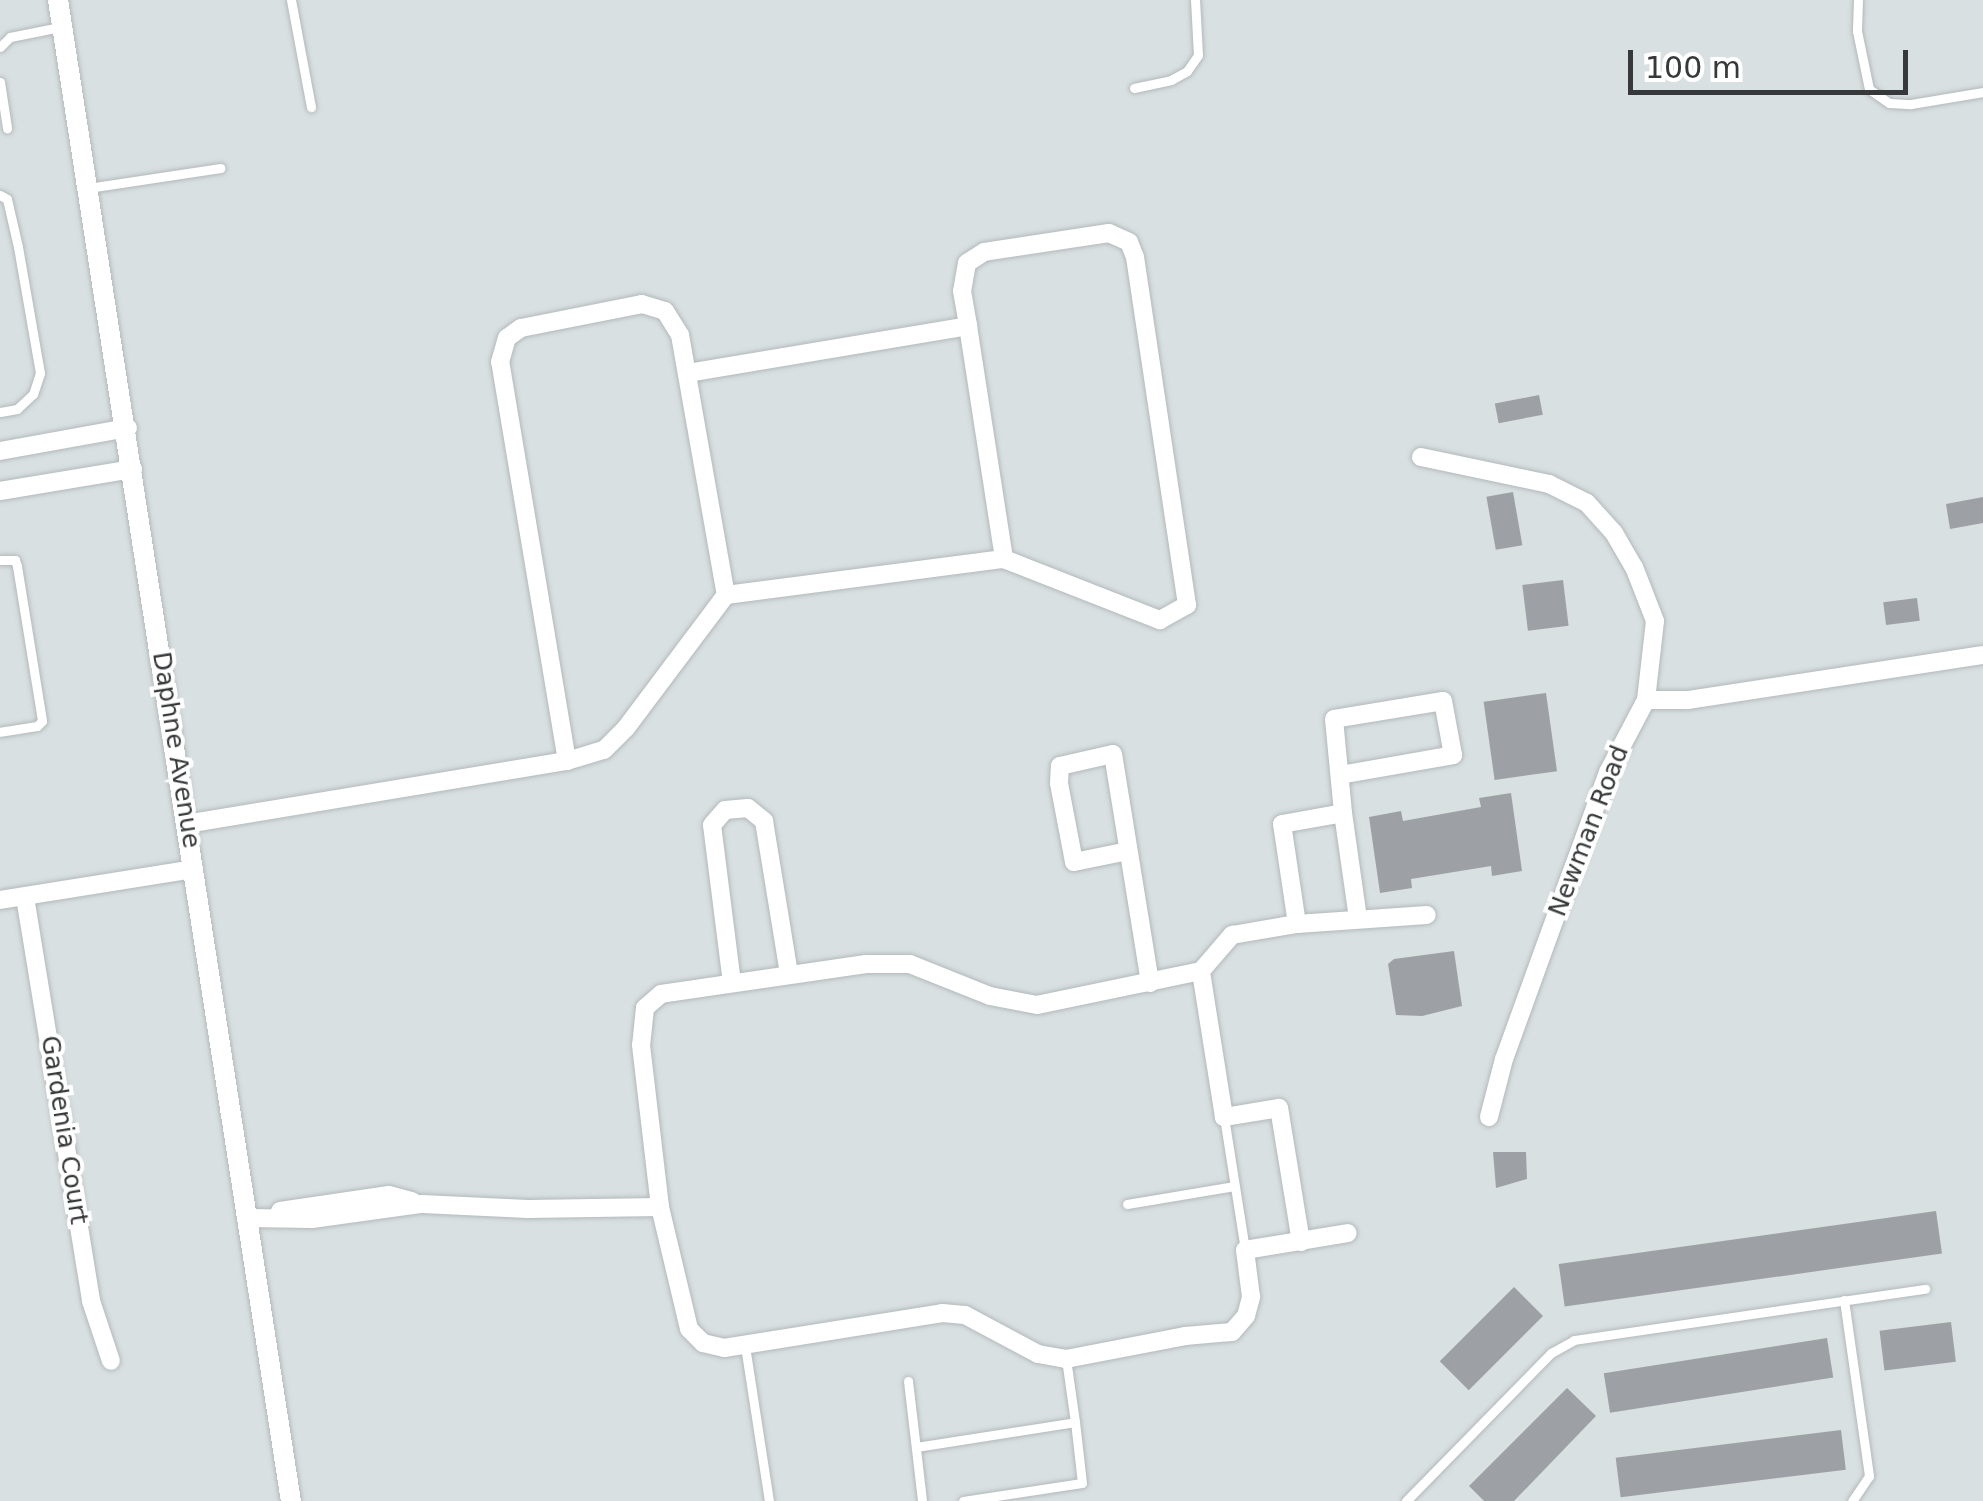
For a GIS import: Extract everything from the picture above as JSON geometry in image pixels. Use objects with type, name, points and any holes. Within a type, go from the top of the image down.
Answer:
[{"type":"street","name":"Daphne Avenue","points":[[58,0],[128,428],[291,1501]]},
{"type":"street","points":[[186,824],[567,761],[604,750],[626,728],[726,595],[1004,560],[1160,620],[1187,605],[1136,257],[1129,242],[1109,233],[984,252],[966,262],[962,291],[1004,560]]},
{"type":"street","points":[[567,761],[500,362],[507,338],[522,328],[642,304],[665,311],[680,335],[726,595]]},
{"type":"street","points":[[687,372],[968,326]]},
{"type":"street","points":[[0,451],[128,428]]},
{"type":"street","name":"Newman Road","points":[[1421,457],[1549,484],[1587,503],[1614,533],[1651,602],[1655,640],[1646,700],[1608,772],[1504,1059],[1489,1117]]},
{"type":"street","points":[[0,491],[133,469]]},
{"type":"street","points":[[1646,700],[1688,700],[1983,654]]},
{"type":"street","points":[[1340,775],[1453,756],[1443,701],[1334,719],[1343,813],[1358,918]]},
{"type":"street","points":[[1128,851],[1074,862],[1059,782],[1060,766],[1112,754],[1150,983]]},
{"type":"street","points":[[732,984],[712,825],[725,810],[748,808],[764,821],[789,974]]},
{"type":"street","points":[[1297,924],[1282,824],[1343,813]]},
{"type":"street","points":[[0,900],[194,869]]},
{"type":"street","name":"Gardenia Court","points":[[25,896],[90,1301],[111,1361]]},
{"type":"street","points":[[1348,1233],[1244,1250],[1252,1297],[1246,1316],[1232,1332],[1185,1336],[1066,1359],[1038,1354],[965,1316],[942,1313],[744,1346],[724,1348],[703,1343],[689,1329],[660,1207],[641,1044],[645,1008],[660,994],[866,964],[910,964],[990,996],[1037,1005],[1201,971],[1232,935],[1297,924],[1427,915]]},
{"type":"street","points":[[1201,971],[1224,1117],[1279,1108],[1301,1242]]},
{"type":"street","points":[[249,1218],[312,1218],[422,1204],[528,1210],[660,1207]]},
{"type":"lane","points":[[291,0],[311,106]]},
{"type":"lane","points":[[1134,88],[1171,80],[1187,72],[1198,55],[1195,0]]},
{"type":"lane","points":[[1858,0],[1858,31],[1869,90],[1888,103],[1911,104],[1983,92]]},
{"type":"lane","points":[[0,47],[10,37],[62,26]]},
{"type":"lane","points":[[0,82],[6,128]]},
{"type":"lane","points":[[88,188],[221,168]]},
{"type":"lane","points":[[0,195],[7,199],[18,247],[40,374],[32,394],[16,409],[0,412]]},
{"type":"lane","points":[[0,560],[15,560],[17,566],[42,720],[37,726],[0,732]]},
{"type":"lane","points":[[1224,1117],[1244,1250]]},
{"type":"lane","points":[[1127,1204],[1234,1186]]},
{"type":"lane","points":[[1406,1501],[1551,1354],[1574,1340],[1925,1288]]},
{"type":"lane","points":[[1844,1300],[1869,1476],[1852,1501]]},
{"type":"lane","points":[[744,1346],[769,1501]]},
{"type":"lane","points":[[963,1501],[1082,1483],[1066,1359]]},
{"type":"lane","points":[[908,1381],[922,1501]]},
{"type":"lane","points":[[916,1447],[1075,1422]]},
{"type":"building","points":[[1539,395],[1543,415],[1499,423],[1495,404]]},
{"type":"building","points":[[1513,492],[1522,545],[1496,550],[1486,497]]},
{"type":"building","points":[[1983,497],[1983,523],[1950,529],[1946,504]]},
{"type":"building","points":[[1563,580],[1569,626],[1528,631],[1522,585]]},
{"type":"building","points":[[1917,598],[1920,621],[1886,625],[1883,602]]},
{"type":"building","points":[[1546,693],[1557,771],[1495,780],[1484,702]]},
{"type":"building","points":[[1511,793],[1522,871],[1492,876],[1491,866],[1411,879],[1412,888],[1380,893],[1369,817],[1401,811],[1403,821],[1481,807],[1479,798]]},
{"type":"building","points":[[1454,951],[1462,1006],[1422,1016],[1396,1015],[1388,964],[1394,959]]},
{"type":"building","points":[[1493,1152],[1526,1152],[1527,1179],[1496,1188]]},
{"type":"building","points":[[1936,1211],[1942,1254],[1565,1307],[1559,1264]]},
{"type":"building","points":[[1514,1287],[1543,1316],[1469,1390],[1440,1361]]},
{"type":"building","points":[[1951,1322],[1956,1362],[1884,1370],[1880,1331]]},
{"type":"building","points":[[1827,1338],[1833,1378],[1610,1413],[1604,1373]]},
{"type":"building","points":[[1567,1388],[1596,1416],[1514,1501],[1484,1501],[1469,1486]]},
{"type":"building","points":[[1841,1430],[1846,1470],[1621,1497],[1616,1458]]}]
